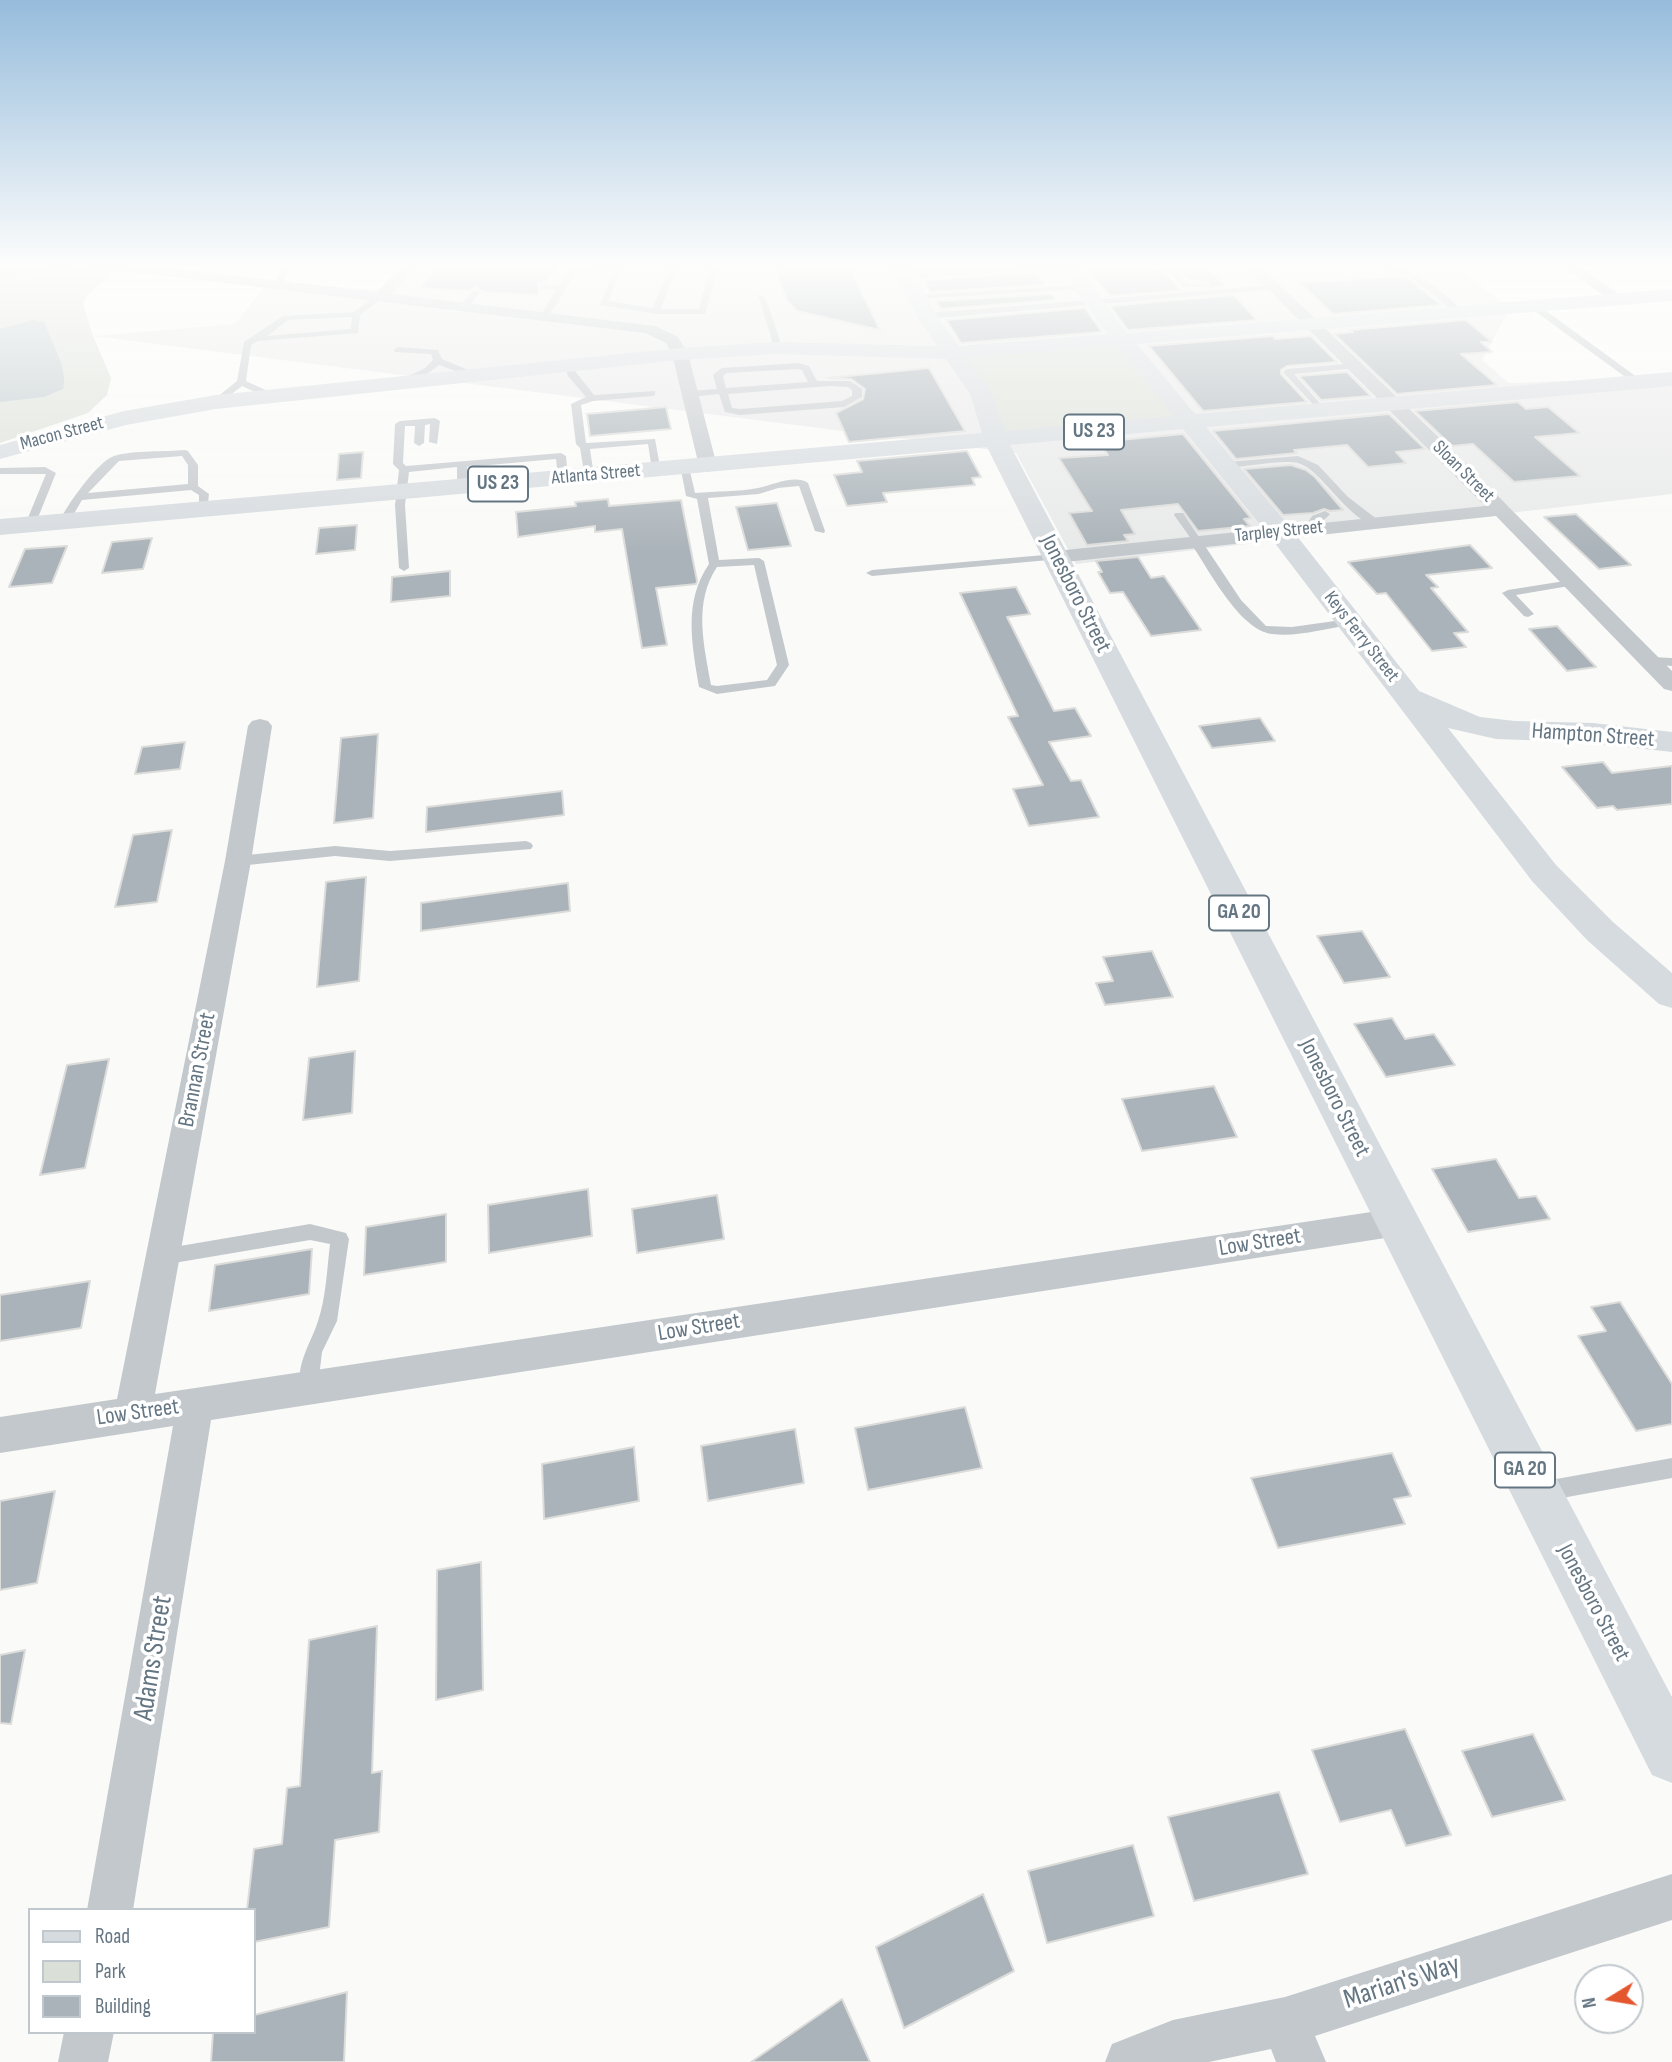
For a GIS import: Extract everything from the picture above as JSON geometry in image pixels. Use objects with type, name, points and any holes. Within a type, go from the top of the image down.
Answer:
[{"type":"main road","name":"Macon Street","points":[[0,452],[102,423],[216,402],[615,360]]},
{"type":"main road","name":"GA 20","points":[[957,360],[981,394],[996,441]]},
{"type":"main road","name":"Keys Ferry Street","points":[[1139,360],[1227,465],[1567,899],[1672,994]]},
{"type":"main road","name":"US 23","points":[[1192,422],[1672,379]]},
{"type":"main road","name":"Atlanta Street","points":[[0,527],[64,522],[198,498],[462,476],[563,478],[1192,422]]},
{"type":"main road","name":"Jonesboro Street","points":[[996,441],[1672,1755]]},
{"type":"main road","name":"Hampton Street","points":[[1402,690],[1461,724],[1514,732],[1581,732],[1672,742]]},
{"type":"main road","points":[[1494,809],[1483,768],[1485,755],[1497,740],[1514,732]]},
{"type":"street","points":[[682,360],[690,394],[696,467]]},
{"type":"street","name":"Sloan Street","points":[[1349,360],[1672,684]]},
{"type":"street","name":"Tarpley Street","points":[[1056,557],[1309,529],[1368,516],[1501,510]]},
{"type":"street","name":"Brannan Street","points":[[133,1414],[238,861],[260,726]]},
{"type":"street","name":"Low Street","points":[[0,1435],[1398,1222]]},
{"type":"street","name":"Adams Street","points":[[110,1908],[195,1405]]},
{"type":"street","name":"Marian's Way","points":[[1130,2062],[1173,2045],[1293,2041],[1672,1897]]},
{"type":"street","points":[[83,2062],[89,2034]]},
{"type":"lane","points":[[216,402],[241,382],[244,360]]},
{"type":"lane","points":[[404,382],[428,370],[434,360]]},
{"type":"lane","points":[[450,360],[475,375]]},
{"type":"lane","points":[[690,394],[722,392],[814,384],[850,384],[857,389],[858,397],[844,404],[740,412],[728,410],[722,392],[718,375],[725,370],[783,360]]},
{"type":"lane","points":[[803,360],[814,384]]},
{"type":"lane","points":[[1608,360],[1638,382]]},
{"type":"lane","points":[[568,365],[570,373],[592,398]]},
{"type":"lane","points":[[1322,411],[1287,372],[1338,365],[1355,366]]},
{"type":"lane","points":[[241,382],[271,396]]},
{"type":"lane","points":[[589,476],[585,447],[581,444],[576,404],[592,398],[652,393]]},
{"type":"lane","points":[[404,568],[403,481],[398,464],[400,424],[435,421],[434,442]]},
{"type":"lane","points":[[419,443],[420,422]]},
{"type":"lane","points":[[585,447],[652,441],[657,470]]},
{"type":"lane","points":[[64,522],[72,505],[110,462],[117,458],[185,453],[193,465],[198,498],[80,497]]},
{"type":"lane","points":[[1227,465],[1303,460],[1314,467],[1344,499],[1368,516]]},
{"type":"lane","points":[[403,481],[418,464],[433,462],[462,476]]},
{"type":"lane","points":[[696,467],[691,496],[759,491],[777,485],[803,482],[820,531]]},
{"type":"lane","points":[[0,471],[45,470],[51,473],[30,525]]},
{"type":"lane","points":[[702,495],[714,564]]},
{"type":"lane","points":[[1345,512],[1368,516]]},
{"type":"lane","points":[[1309,529],[1316,518],[1325,514]]},
{"type":"lane","points":[[1179,515],[1250,619],[1263,628],[1278,631],[1349,622]]},
{"type":"lane","points":[[872,573],[1056,557]]},
{"type":"lane","points":[[759,561],[783,665],[771,683],[717,691],[705,687],[698,642],[696,597],[703,577],[714,564],[759,561]]},
{"type":"lane","points":[[1528,614],[1508,593],[1571,583]]},
{"type":"lane","points":[[1650,661],[1672,662]]},
{"type":"lane","points":[[238,861],[335,850],[390,856],[526,846]]},
{"type":"lane","points":[[162,1257],[310,1231],[340,1239],[328,1321],[313,1352],[310,1388]]},
{"type":"lane","points":[[1536,1493],[1672,1468]]},
{"type":"shaded area","points":[[0,360],[60,360],[63,389],[44,397],[0,402]]},
{"type":"shaded area","points":[[284,360],[1482,360],[1509,383],[1672,377],[1672,494],[1076,564],[1016,453]]},
{"type":"green space","points":[[0,360],[103,360],[111,378],[107,395],[88,413],[0,443]]},
{"type":"green space","points":[[956,360],[1139,360],[1192,422],[996,441]]},
{"type":"building","points":[[1161,360],[1337,362],[1287,366],[1281,370],[1281,374],[1307,402],[1203,411]]},
{"type":"building","points":[[1362,360],[1468,360],[1497,385],[1397,394]]},
{"type":"building","points":[[929,368],[965,431],[849,442],[836,413],[863,399],[865,389],[851,379],[828,378]]},
{"type":"building","points":[[1347,372],[1371,396],[1321,400],[1299,376]]},
{"type":"building","points":[[1518,402],[1526,409],[1548,407],[1579,433],[1535,437],[1580,476],[1514,482],[1473,444],[1452,446],[1415,411]]},
{"type":"building","points":[[666,407],[671,429],[590,436],[587,414]]},
{"type":"building","points":[[1389,414],[1425,449],[1396,452],[1406,463],[1368,467],[1347,445],[1236,459],[1213,431]]},
{"type":"building","points":[[1183,434],[1251,518],[1244,519],[1250,526],[1198,531],[1178,504],[1121,510],[1135,534],[1124,535],[1128,541],[1087,545],[1069,513],[1092,511],[1059,458],[1108,455],[1099,442]]},
{"type":"building","points":[[967,451],[981,477],[972,478],[975,485],[883,493],[887,502],[847,506],[834,475],[862,472],[857,461]]},
{"type":"building","points":[[363,452],[361,478],[337,480],[339,454]]},
{"type":"building","points":[[1291,465],[1306,470],[1315,477],[1343,510],[1324,509],[1313,513],[1283,515],[1244,469]]},
{"type":"building","points":[[608,499],[609,506],[681,500],[697,581],[696,584],[656,588],[667,645],[642,648],[622,529],[595,532],[595,526],[518,537],[516,512],[576,506],[575,502]]},
{"type":"building","points":[[777,503],[791,546],[748,550],[736,507]]},
{"type":"building","points":[[1576,514],[1631,565],[1599,569],[1544,517]]},
{"type":"building","points":[[357,525],[355,550],[316,554],[319,528]]},
{"type":"building","points":[[152,538],[143,569],[102,573],[112,542]]},
{"type":"building","points":[[1470,545],[1492,568],[1426,575],[1438,587],[1431,588],[1468,632],[1454,633],[1466,647],[1432,651],[1386,593],[1377,594],[1348,562]]},
{"type":"building","points":[[67,546],[52,583],[9,587],[25,549]]},
{"type":"building","points":[[1138,557],[1151,578],[1164,576],[1201,630],[1151,636],[1123,592],[1110,593],[1098,572],[1102,572],[1096,561]]},
{"type":"building","points":[[450,571],[450,596],[391,602],[392,577]]},
{"type":"building","points":[[1016,587],[1030,614],[1007,617],[1054,711],[1075,708],[1091,736],[1049,742],[1071,781],[1081,780],[1099,817],[1029,826],[1013,789],[1043,785],[1008,717],[1018,716],[960,593]]},
{"type":"building","points":[[1557,626],[1596,667],[1567,671],[1529,629]]},
{"type":"building","points":[[1260,718],[1275,741],[1212,748],[1199,726]]},
{"type":"building","points":[[378,734],[373,818],[334,823],[341,738]]},
{"type":"building","points":[[185,742],[180,769],[135,774],[142,747]]},
{"type":"building","points":[[1603,762],[1612,773],[1672,766],[1672,804],[1617,810],[1613,806],[1597,808],[1562,767]]},
{"type":"building","points":[[562,791],[564,815],[426,832],[427,807]]},
{"type":"building","points":[[172,830],[157,902],[115,907],[133,835]]},
{"type":"building","points":[[366,877],[359,981],[317,987],[326,882]]},
{"type":"building","points":[[568,883],[570,911],[421,931],[421,903]]},
{"type":"building","points":[[1362,931],[1390,977],[1344,983],[1317,936]]},
{"type":"building","points":[[1152,951],[1173,997],[1105,1005],[1096,983],[1113,981],[1103,957]]},
{"type":"building","points":[[1392,1018],[1405,1039],[1434,1034],[1455,1065],[1386,1077],[1354,1024]]},
{"type":"building","points":[[355,1051],[352,1113],[303,1120],[309,1058]]},
{"type":"building","points":[[109,1059],[85,1168],[40,1175],[67,1065]]},
{"type":"building","points":[[1214,1086],[1237,1137],[1142,1151],[1122,1099]]},
{"type":"building","points":[[1496,1159],[1519,1198],[1536,1196],[1550,1219],[1468,1232],[1432,1169]]},
{"type":"building","points":[[588,1189],[592,1236],[489,1253],[488,1205]]},
{"type":"building","points":[[717,1195],[724,1239],[637,1253],[632,1209]]},
{"type":"building","points":[[446,1214],[446,1262],[364,1275],[366,1227]]},
{"type":"building","points":[[312,1249],[309,1294],[209,1311],[215,1265]]},
{"type":"building","points":[[90,1281],[81,1328],[0,1341],[0,1295]]},
{"type":"building","points":[[1620,1302],[1672,1384],[1672,1424],[1636,1431],[1578,1336],[1606,1331],[1591,1307]]},
{"type":"building","points":[[965,1407],[982,1468],[868,1490],[855,1428]]},
{"type":"building","points":[[795,1429],[804,1483],[708,1501],[701,1446]]},
{"type":"building","points":[[634,1447],[639,1501],[544,1519],[542,1464]]},
{"type":"building","points":[[1392,1453],[1411,1496],[1394,1499],[1405,1524],[1278,1548],[1251,1478]]},
{"type":"building","points":[[55,1491],[37,1583],[0,1590],[0,1501]]},
{"type":"building","points":[[481,1562],[483,1690],[436,1700],[437,1570]]},
{"type":"building","points":[[377,1626],[372,1773],[382,1771],[379,1832],[335,1840],[329,1927],[256,1942],[256,1908],[247,1908],[254,1849],[282,1844],[287,1788],[300,1786],[309,1640]]},
{"type":"building","points":[[25,1650],[11,1724],[0,1723],[0,1655]]},
{"type":"building","points":[[1405,1729],[1451,1835],[1406,1846],[1391,1810],[1340,1822],[1312,1750]]},
{"type":"building","points":[[1533,1734],[1565,1800],[1492,1817],[1462,1751]]},
{"type":"building","points":[[1279,1792],[1308,1874],[1194,1901],[1168,1817]]},
{"type":"building","points":[[1133,1845],[1154,1916],[1047,1943],[1028,1871]]},
{"type":"building","points":[[983,1894],[1014,1971],[904,2028],[876,1947]]},
{"type":"building","points":[[347,1992],[344,2062],[211,2062],[213,2034],[256,2034],[256,2015]]},
{"type":"building","points":[[842,1999],[870,2062],[751,2062]]}]
